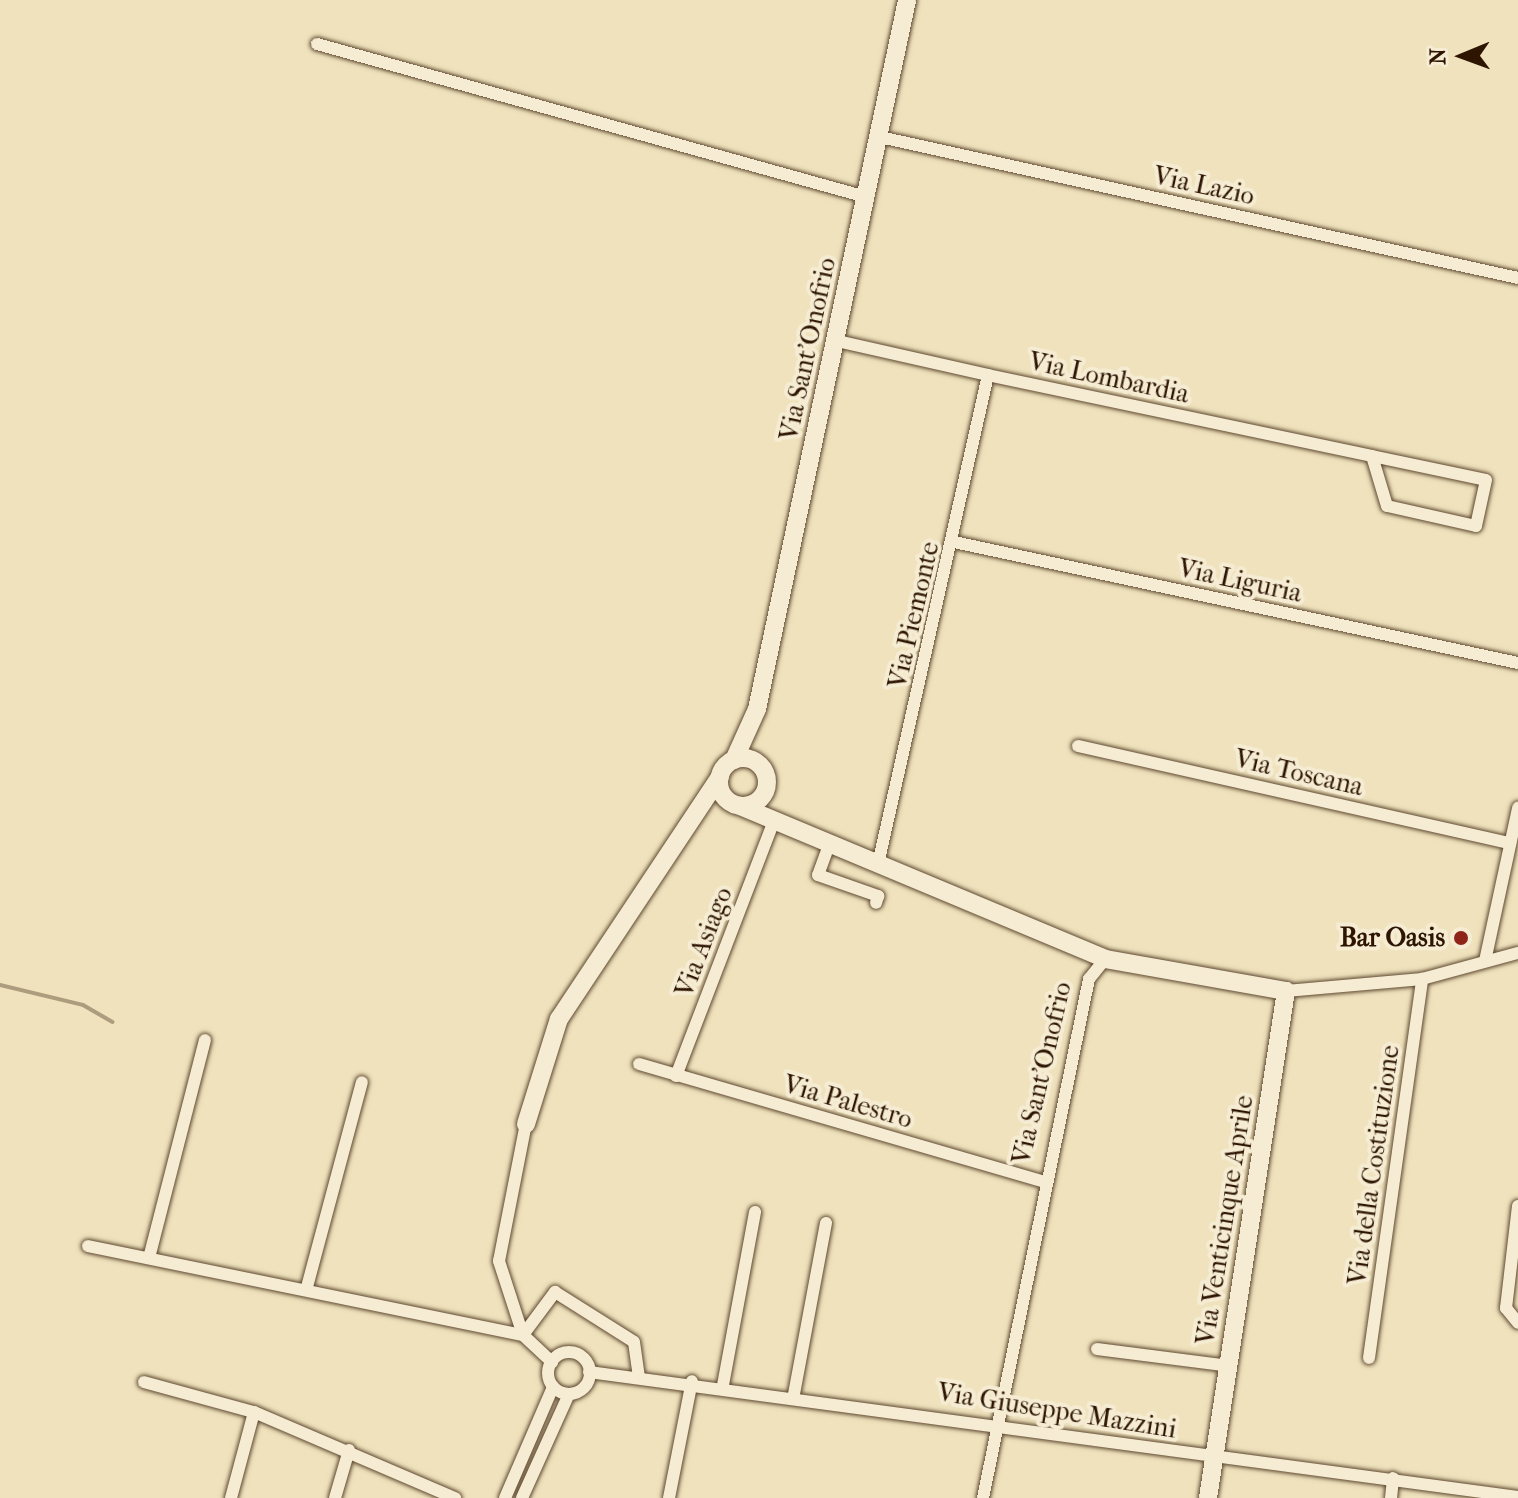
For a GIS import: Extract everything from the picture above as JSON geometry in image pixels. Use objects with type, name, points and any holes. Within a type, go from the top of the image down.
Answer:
[{"type":"street","name":"Via Sant'Onofrio","points":[[526,1124],[559,1019],[692,812],[734,760],[757,709],[907,0]]},
{"type":"street","points":[[317,44],[866,197]]},
{"type":"street","name":"Via Lazio","points":[[880,137],[1518,278]]},
{"type":"street","name":"Via Lombardia","points":[[837,341],[1486,480],[1476,526],[1387,506],[1372,456]]},
{"type":"street","name":"Via Piemonte","points":[[878,864],[954,542],[988,375]]},
{"type":"street","name":"Via Liguria","points":[[954,542],[1518,663]]},
{"type":"street","name":"Via Sant'Onofrio","points":[[757,709],[757,763],[766,775],[761,798],[773,823]]},
{"type":"street","name":"Via Toscana","points":[[1078,746],[1510,843]]},
{"type":"street","points":[[734,760],[757,763]]},
{"type":"street","points":[[720,777],[733,802]]},
{"type":"street","points":[[692,812],[761,798]]},
{"type":"street","name":"Via Sant'Onofrio","points":[[733,802],[773,823],[1105,959],[1089,979],[1045,1182],[983,1498]]},
{"type":"street","points":[[1485,961],[1518,808]]},
{"type":"street","name":"Via Asiago","points":[[676,1076],[773,823]]},
{"type":"street","points":[[829,845],[818,875],[878,896],[876,903]]},
{"type":"street","points":[[1105,959],[1286,991],[1422,979],[1518,953]]},
{"type":"street","name":"Via della Costituzione","points":[[1369,1358],[1422,979]]},
{"type":"street","name":"Via Venticinque Aprile","points":[[1208,1498],[1286,991]]},
{"type":"street","points":[[149,1258],[205,1040]]},
{"type":"street","name":"Via Palestro","points":[[639,1064],[1045,1182]]},
{"type":"street","points":[[307,1287],[362,1082]]},
{"type":"street","points":[[505,1498],[553,1387],[552,1362],[523,1335],[499,1261],[526,1124]]},
{"type":"street","points":[[1518,1206],[1506,1308],[1518,1323]]},
{"type":"street","points":[[723,1385],[755,1212]]},
{"type":"street","points":[[794,1394],[826,1223]]},
{"type":"street","points":[[88,1246],[307,1287],[523,1335]]},
{"type":"street","points":[[523,1335],[555,1292],[583,1303],[634,1342],[639,1376]]},
{"type":"street","points":[[1097,1349],[1229,1366]]},
{"type":"street","points":[[522,1498],[569,1394],[584,1387],[589,1372],[575,1353],[552,1362]]},
{"type":"street","name":"Via Giuseppe Mazzini","points":[[589,1372],[794,1394],[1215,1457],[1393,1478],[1518,1497]]},
{"type":"street","points":[[669,1498],[692,1381]]},
{"type":"street","points":[[144,1382],[254,1412],[349,1450],[455,1498]]},
{"type":"street","points":[[553,1387],[569,1394]]},
{"type":"street","points":[[231,1498],[254,1412]]},
{"type":"street","points":[[335,1498],[349,1450]]},
{"type":"street","points":[[1391,1498],[1393,1478]]},
{"type":"waterway","points":[[0,985],[83,1005],[112,1022]]},
{"type":"place","name":"Bar Oasis","points":[[1461,938]]}]
